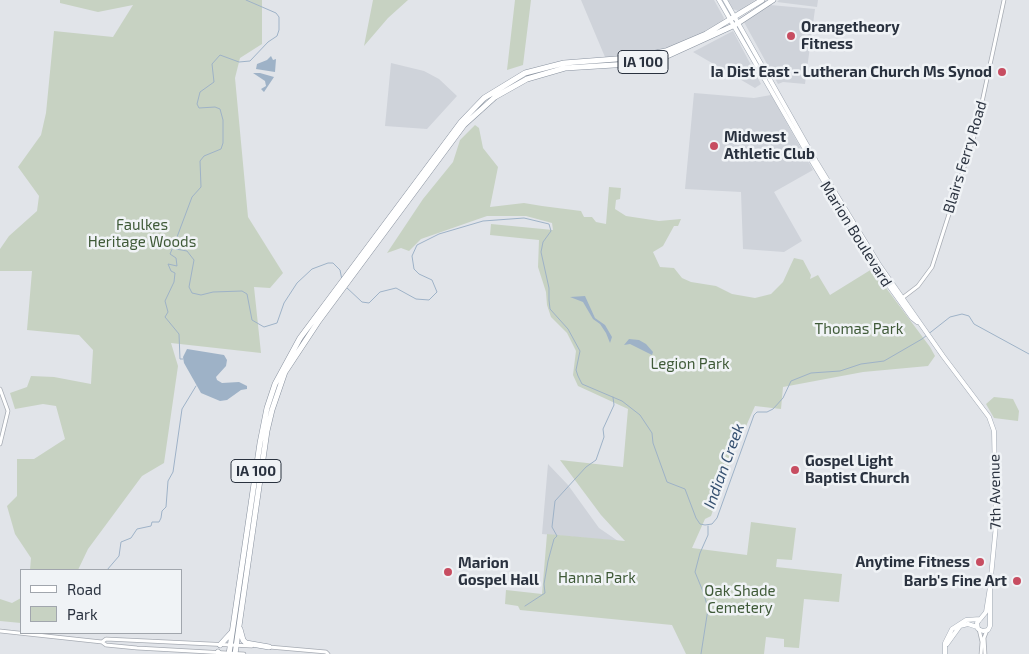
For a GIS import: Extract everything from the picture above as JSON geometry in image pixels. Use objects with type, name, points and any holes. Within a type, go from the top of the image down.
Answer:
[{"type":"highway","name":"IA 100","points":[[362,260],[461,122],[492,92],[526,74],[554,65],[629,58],[666,51],[733,19],[762,0]]},
{"type":"highway","name":"IA 100","points":[[232,654],[233,630],[260,443],[267,408],[290,354],[464,125],[500,93],[527,79],[555,70],[630,64],[667,56],[736,24],[773,0]]},
{"type":"highway","name":"IA 100","points":[[233,646],[239,625],[272,410],[294,356],[327,306]]},
{"type":"highway","points":[[239,625],[243,640],[246,643],[269,648]]},
{"type":"highway","points":[[220,645],[233,630]]},
{"type":"main road","points":[[719,0],[733,19]]},
{"type":"main road","points":[[725,0],[733,19]]},
{"type":"main road","name":"Blairs Ferry Road","points":[[901,299],[918,286],[932,267],[976,130],[1004,0]]},
{"type":"main road","name":"Marion Boulevard","points":[[733,19],[771,87],[901,299],[979,402]]},
{"type":"main road","points":[[0,389],[8,411],[0,444]]},
{"type":"main road","name":"7th Avenue","points":[[979,402],[989,417],[994,431],[996,521],[988,606],[990,626],[987,630]]},
{"type":"main road","points":[[983,654],[978,628],[979,618],[988,606]]},
{"type":"main road","points":[[945,654],[945,643],[960,622],[979,618],[990,620]]},
{"type":"main road","points":[[954,629],[966,624],[987,630],[984,638],[983,654]]},
{"type":"main road","points":[[0,631],[20,633]]},
{"type":"main road","points":[[28,634],[137,648],[244,654]]},
{"type":"main road","points":[[102,642],[106,639],[220,645],[326,652],[328,654]]},
{"type":"shaded area","points":[[581,0],[714,0],[724,18],[723,21],[692,39],[674,46],[639,55],[605,57]]},
{"type":"shaded area","points":[[727,0],[755,0],[739,11],[732,9]]},
{"type":"shaded area","points":[[779,0],[818,0],[817,7],[777,2]]},
{"type":"shaded area","points":[[770,5],[815,9],[805,84],[783,82],[778,84],[744,22]]},
{"type":"shaded area","points":[[733,31],[761,84],[755,88],[693,52]]},
{"type":"shaded area","points":[[391,63],[424,71],[439,79],[457,96],[427,129],[385,126]]},
{"type":"shaded area","points":[[694,93],[754,98],[771,95],[813,170],[774,192],[802,241],[784,252],[743,249],[741,192],[685,189]]},
{"type":"shaded area","points":[[548,464],[568,485],[599,528],[618,541],[542,534]]},
{"type":"green space","name":"Faulkes Heritage Woods","points":[[60,0],[262,0],[262,44],[240,58],[235,78],[248,217],[283,273],[270,288],[254,287],[261,353],[171,343],[178,366],[164,463],[142,476],[88,549],[78,569],[30,569],[31,558],[15,534],[7,506],[17,496],[17,459],[34,459],[65,439],[56,406],[43,404],[15,409],[10,393],[27,387],[31,376],[54,377],[91,384],[93,350],[79,335],[27,330],[32,271],[0,271],[0,249],[9,236],[37,211],[39,196],[18,167],[41,135],[46,113],[54,31],[113,37],[133,5],[98,12],[60,3]]},
{"type":"green space","points":[[373,0],[408,0],[388,18],[364,46]]},
{"type":"green space","points":[[515,0],[531,0],[523,65],[507,70]]},
{"type":"green space","points":[[475,125],[479,128],[483,148],[498,167],[490,207],[524,203],[581,211],[584,217],[592,217],[596,222],[606,224],[609,187],[621,188],[620,199],[616,200],[615,209],[626,216],[659,221],[681,219],[678,226],[674,226],[663,246],[653,252],[660,267],[674,268],[682,278],[691,282],[716,286],[732,294],[755,298],[771,294],[783,282],[794,258],[803,260],[811,275],[810,279],[818,275],[830,295],[872,269],[930,347],[935,356],[928,366],[863,372],[783,387],[781,409],[755,406],[727,469],[711,516],[705,519],[692,548],[747,555],[751,522],[796,528],[792,560],[777,559],[776,567],[842,574],[839,602],[804,599],[799,648],[784,647],[784,639],[766,637],[764,654],[686,654],[672,625],[520,610],[518,606],[505,604],[506,590],[542,594],[547,534],[625,541],[601,515],[560,460],[623,467],[628,409],[578,386],[573,375],[576,351],[567,333],[551,317],[547,305],[546,292],[538,267],[539,240],[490,235],[491,224],[553,230],[552,223],[526,216],[487,216],[421,239],[409,251],[401,248],[387,253],[423,199],[453,162],[460,140]]},
{"type":"green space","points":[[994,397],[1013,399],[1019,411],[1018,421],[994,418],[986,404]]},
{"type":"green space","points":[[0,599],[12,603],[20,599],[20,623],[0,621]]},
{"type":"water","points":[[271,56],[273,60],[276,59],[275,72],[256,69],[257,64]]},
{"type":"water","points":[[253,73],[274,77],[264,92],[261,89],[266,86],[265,81]]},
{"type":"water","points":[[585,296],[595,318],[605,325],[612,337],[610,343],[606,333],[600,324],[593,319],[583,302],[570,297]]},
{"type":"water","points":[[629,339],[639,340],[646,344],[653,352],[652,355],[630,344],[624,345]]},
{"type":"water","points":[[187,349],[224,355],[227,360],[226,366],[216,377],[217,380],[222,383],[239,382],[247,386],[247,389],[241,390],[227,400],[220,401],[201,393],[184,363],[183,357]]},
{"type":"waterway","name":"Indian Creek","points":[[246,0],[276,13],[279,17],[279,30],[277,36],[268,42],[250,61],[239,62],[220,55],[212,64],[214,82],[200,92],[197,104],[199,108],[215,107],[220,109],[223,120],[223,143],[221,149],[204,156],[200,161],[201,187],[192,197],[174,245],[176,249],[187,251],[194,260],[189,287],[192,293],[201,295],[213,292],[242,291],[247,294],[252,320],[264,327],[277,323],[284,303],[297,283],[312,269],[333,263],[340,270],[342,280]]},
{"type":"waterway","name":"Indian Creek","points":[[346,287],[362,302],[369,303],[380,292],[396,288],[416,299],[429,300],[437,292],[432,280],[419,274],[414,269],[412,256],[417,245],[439,234],[483,221],[524,218],[549,224],[551,231],[543,242],[541,252],[549,288],[550,309],[568,329],[580,351],[576,370],[582,384],[622,401],[640,415],[652,433],[653,443],[667,482],[685,489],[696,518],[700,524],[705,525],[712,524],[717,518],[754,415],[757,412],[767,412],[773,409],[783,398],[791,381],[811,373],[840,371],[861,364],[884,361],[922,339],[950,317],[962,314],[969,316],[974,324],[1029,354]]},
{"type":"waterway","points":[[173,247],[170,254],[176,258],[177,266],[168,264],[171,271],[175,273],[174,282],[165,301],[168,312],[165,317],[179,334],[180,359],[183,359]]},
{"type":"waterway","points":[[108,569],[119,556],[121,542],[131,538],[137,529],[151,526],[152,522],[159,522],[161,518],[162,511],[166,507],[168,481],[173,472],[182,409],[196,386]]},
{"type":"waterway","points":[[525,606],[545,593],[544,584],[548,561],[554,539],[557,536],[552,527],[555,501],[586,467],[596,460],[604,437],[603,429],[614,405],[613,397]]},
{"type":"waterway","points":[[701,654],[708,609],[695,572],[700,553],[708,535],[708,526]]},
{"type":"place","name":"Orangetheory Fitness","points":[[791,36]]},
{"type":"place","name":"Ia Dist East - Lutheran Church Ms Synod","points":[[1002,72]]},
{"type":"place","name":"Midwest Athletic Club","points":[[714,146]]},
{"type":"place","name":"Gospel Light Baptist Church","points":[[795,470]]},
{"type":"place","name":"Anytime Fitness","points":[[980,562]]},
{"type":"place","name":"Marion Gospel Hall","points":[[448,572]]},
{"type":"place","name":"Barb's Fine Art","points":[[1017,581]]},
{"type":"park label","name":"Thomas Park","points":[[859,329]]},
{"type":"park label","name":"Legion Park","points":[[690,364]]},
{"type":"park label","name":"Hanna Park","points":[[597,578]]},
{"type":"park label","name":"Oak Shade Cemetery","points":[[740,600]]}]
